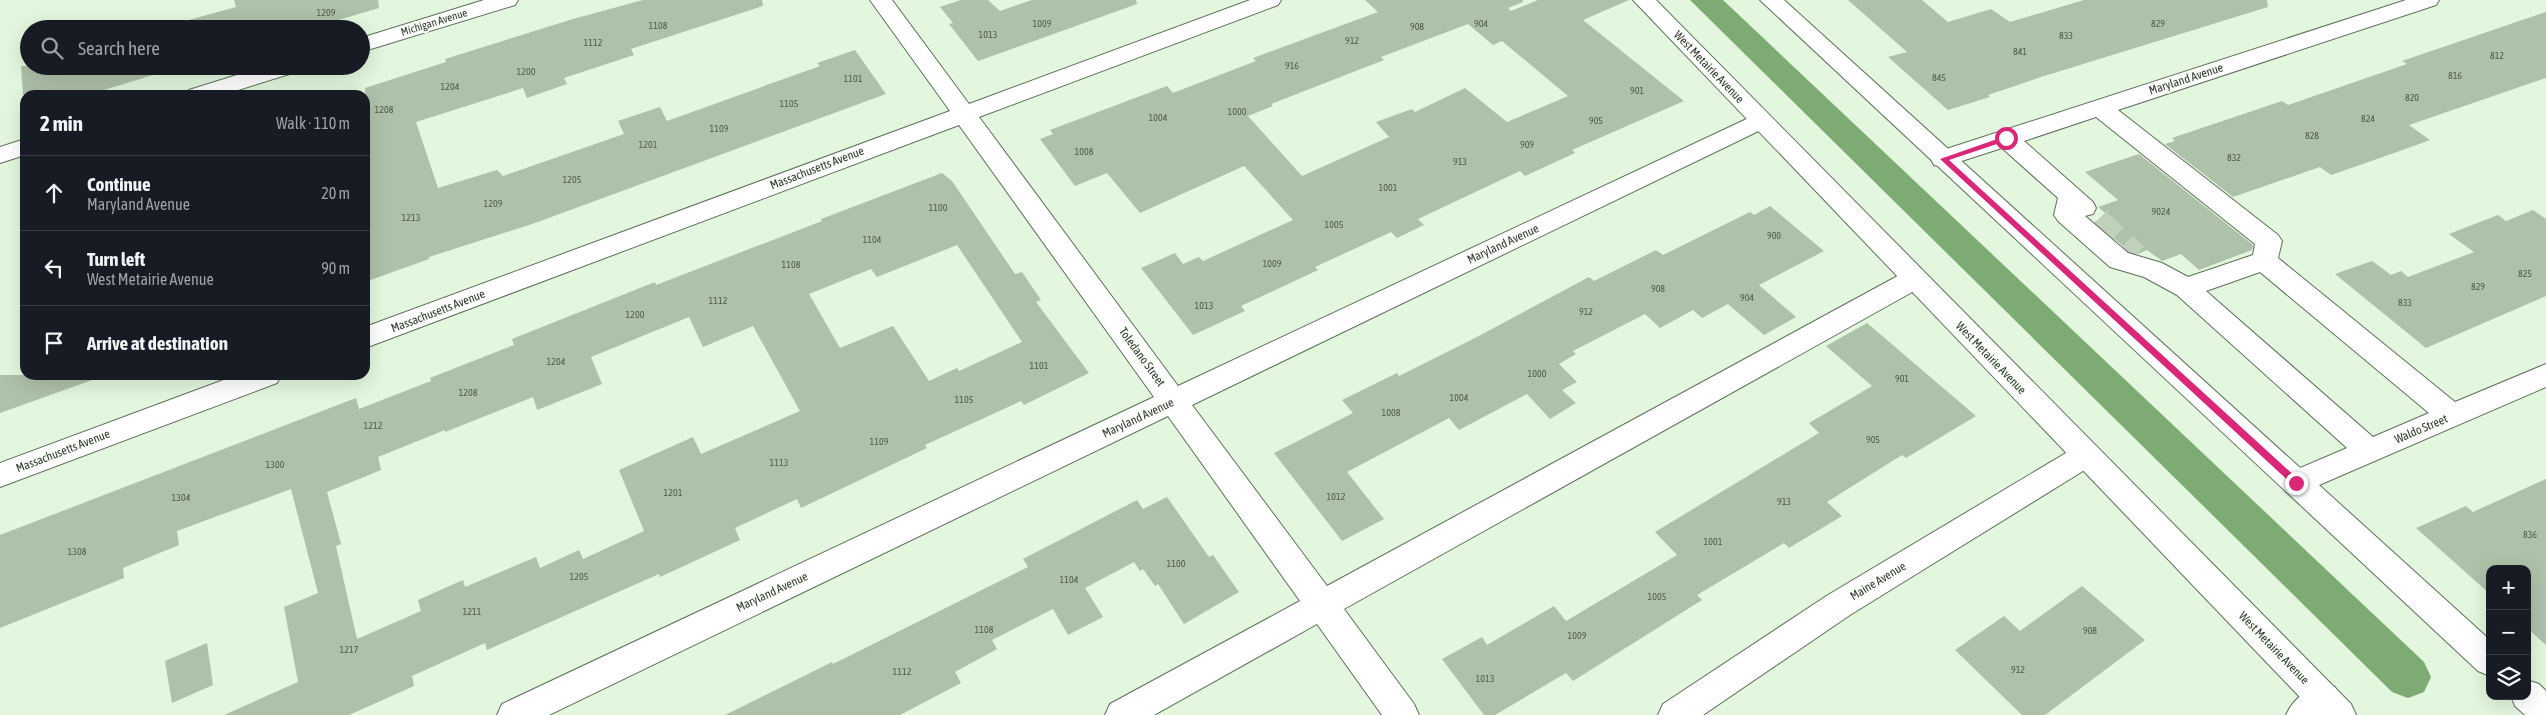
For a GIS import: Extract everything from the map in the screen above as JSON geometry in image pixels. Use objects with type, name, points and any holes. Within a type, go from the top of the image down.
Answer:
[{"type":"street","name":"Michigan Avenue","points":[[370,42],[507,0]]},
{"type":"street","name":"Toledano Street","points":[[882,0],[1402,715]]},
{"type":"street","name":"Massachusetts Avenue","points":[[370,336],[1270,0]]},
{"type":"street","name":"West Metairie Avenue","points":[[1644,0],[2086,455],[2322,710]]},
{"type":"street","points":[[1771,0],[2486,657]]},
{"type":"street","name":"Maryland Avenue","points":[[1943,159],[2428,0]]},
{"type":"street","points":[[213,90],[262,75]]},
{"type":"street","points":[[2100,108],[2269,241],[2264,261]]},
{"type":"street","name":"Maryland Avenue","points":[[514,715],[1761,122]]},
{"type":"street","points":[[2006,138],[2098,220]]},
{"type":"street","points":[[0,155],[20,149]]},
{"type":"street","points":[[2071,195],[2067,215],[2119,260],[2144,262],[2186,288],[2369,451]]},
{"type":"street","points":[[2186,288],[2264,261]]},
{"type":"street","points":[[2264,261],[2452,416]]},
{"type":"street","points":[[1122,715],[1914,279]]},
{"type":"street","name":"Waldo Street","points":[[2296,483],[2546,375]]},
{"type":"street","name":"Massachusetts Avenue","points":[[0,475],[254,380]]},
{"type":"street","name":"Maine Avenue","points":[[1675,715],[1839,605],[2086,455]]},
{"type":"street","points":[[2531,699],[2546,712]]},
{"type":"building","points":[[234,0],[378,0],[379,8],[338,20],[189,20],[236,7]]},
{"type":"building","points":[[643,0],[762,0],[763,6],[631,49],[634,55],[564,78],[567,84],[527,98],[523,88],[416,122],[438,188],[497,170],[503,176],[624,134],[618,121],[660,107],[667,121],[820,66],[817,63],[855,50],[886,94],[535,223],[429,257],[429,259],[370,280],[370,90],[365,90],[365,88],[446,62],[445,59],[573,19]]},
{"type":"building","points":[[961,0],[988,0],[1000,11],[1032,0],[1136,0],[1137,4],[978,61],[949,24],[953,23],[940,7]]},
{"type":"building","points":[[1365,0],[1523,0],[1523,2],[1508,8],[1511,11],[1538,0],[1629,0],[1583,20],[1684,101],[1572,150],[1575,153],[1525,176],[1520,171],[1418,219],[1424,225],[1397,238],[1391,232],[1315,267],[1318,270],[1241,306],[1245,311],[1193,335],[1141,268],[1175,253],[1183,264],[1199,257],[1203,261],[1293,220],[1244,166],[1140,213],[1107,173],[1075,186],[1040,139],[1053,134],[1050,130],[1167,86],[1173,93],[1256,61],[1253,58],[1378,12]],"holes":[[[1468,24],[1493,45],[1502,41],[1568,96],[1507,122],[1465,88],[1415,112],[1412,109],[1376,122],[1389,137],[1302,176],[1248,116],[1273,106],[1271,104],[1384,60],[1381,57]]]},
{"type":"building","points":[[1848,0],[1922,0],[1948,22],[1991,9],[2010,22],[2084,0],[2267,0],[2268,7],[2041,77],[1988,95],[1990,97],[1948,110],[1888,57],[1907,52]]},
{"type":"building","points":[[2546,12],[2546,78],[2409,125],[2430,140],[2331,175],[2320,167],[2233,197],[2165,144],[2175,141],[2172,138],[2282,101],[2288,105],[2407,64],[2402,61]]},
{"type":"building","points":[[22,75],[153,75],[104,90],[23,90]]},
{"type":"building","points":[[2139,154],[2253,245],[2252,250],[2199,270],[2181,254],[2162,261],[2147,250],[2138,254],[2129,251],[2094,222],[2109,216],[2098,207],[2118,200],[2085,172]]},
{"type":"building","points":[[942,173],[952,181],[1015,274],[1022,272],[1041,300],[1036,302],[1089,373],[1024,405],[1021,401],[925,445],[927,448],[801,508],[797,499],[735,528],[740,540],[660,577],[659,574],[487,650],[485,643],[412,676],[414,686],[349,715],[224,715],[298,682],[284,607],[318,593],[291,489],[177,531],[179,545],[123,568],[124,578],[0,628],[0,535],[356,398],[359,409],[431,381],[430,378],[514,345],[512,339],[655,282],[656,285],[822,221],[821,219]],"holes":[[[957,245],[1022,342],[959,371],[957,368],[929,381],[893,326],[840,348],[809,294],[871,269],[877,277]],[[689,317],[703,347],[753,326],[800,411],[701,454],[693,437],[619,470],[644,531],[583,559],[579,550],[540,568],[536,557],[465,587],[463,580],[418,600],[421,611],[357,639],[336,546],[341,544],[327,492],[381,470],[378,457],[445,430],[445,432],[533,397],[537,410],[602,384],[591,357]]]},
{"type":"building","points":[[1770,206],[1824,251],[1759,285],[1796,317],[1764,335],[1728,304],[1702,318],[1693,310],[1660,328],[1645,314],[1573,351],[1576,354],[1559,364],[1577,382],[1562,390],[1576,403],[1550,419],[1527,394],[1459,430],[1449,418],[1347,472],[1384,519],[1342,541],[1274,453],[1353,413],[1342,400],[1397,373],[1399,376],[1589,277],[1594,281],[1656,250],[1663,255],[1750,212],[1754,215]]},
{"type":"building","points":[[2533,210],[2546,219],[2546,296],[2426,348],[2335,274],[2372,261],[2391,275],[2401,271],[2408,277],[2474,252],[2449,234],[2498,215],[2506,221]]},
{"type":"building","points":[[1867,323],[1976,416],[1906,458],[1902,455],[1827,502],[1842,516],[1789,548],[1784,543],[1697,595],[1702,600],[1573,681],[1566,673],[1495,715],[1484,715],[1442,659],[1482,637],[1487,645],[1554,606],[1566,621],[1677,555],[1655,532],[1819,433],[1809,423],[1872,386],[1826,346]]},
{"type":"building","points":[[0,375],[20,375],[20,380],[92,380],[0,413]]},
{"type":"building","points":[[2546,479],[2546,645],[2531,632],[2531,565],[2486,565],[2486,590],[2416,528],[2466,506],[2473,512]]},
{"type":"building","points":[[1167,497],[1209,557],[1213,555],[1239,592],[1184,624],[1158,584],[1155,586],[1143,569],[1140,571],[1134,562],[1085,588],[1103,617],[1068,635],[1053,609],[992,640],[997,649],[955,672],[961,683],[900,715],[725,715],[832,662],[833,664],[1028,567],[1023,559],[1137,500],[1143,509]]},
{"type":"building","points":[[2082,586],[2145,640],[2045,715],[2022,715],[1955,650],[2004,616],[2020,631]]},
{"type":"building","points":[[207,643],[213,685],[172,703],[165,661]]},
{"type":"waterway","points":[[1705,0],[2408,677]]},
{"type":"tunnel","points":[[2098,220],[2136,255]]},
{"type":"route","points":[[2006,138],[1943,159],[2296,483]]}]
